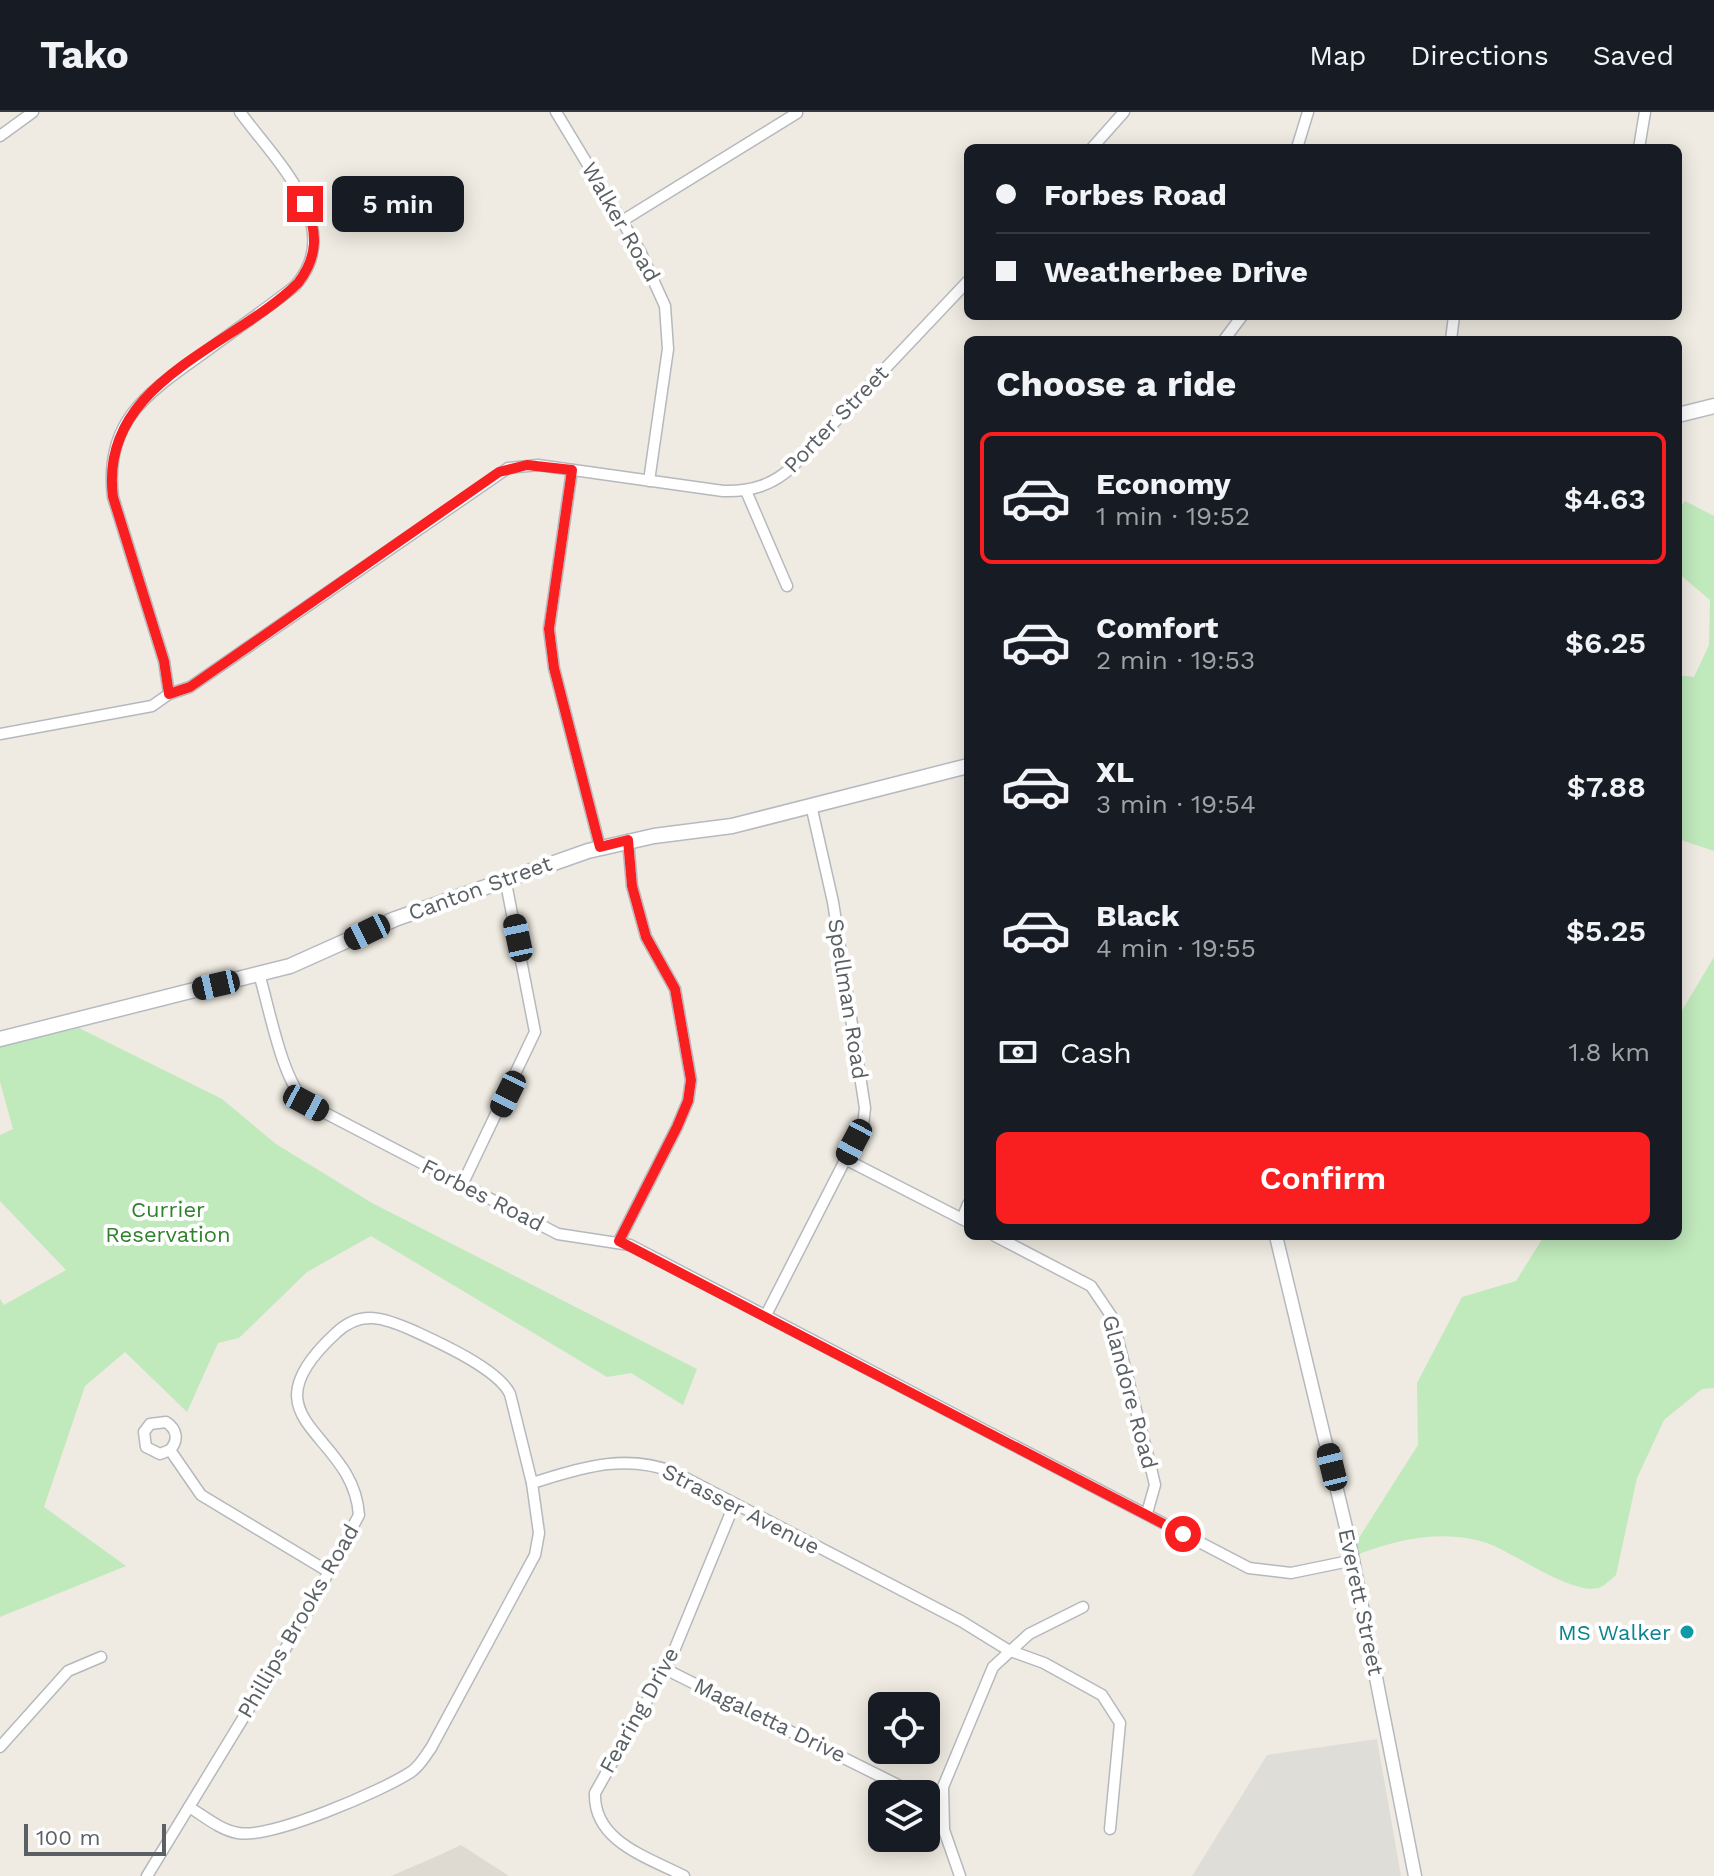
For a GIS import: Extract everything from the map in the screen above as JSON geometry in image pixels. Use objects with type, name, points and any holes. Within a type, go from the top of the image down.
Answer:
[{"type":"main road","points":[[1682,414],[1714,406]]},
{"type":"main road","name":"Canton Street","points":[[0,1039],[312,959],[395,919],[600,847],[628,840],[732,826],[964,767]]},
{"type":"street","points":[[0,136],[33,112]]},
{"type":"street","points":[[169,694],[164,661],[113,497],[112,471],[118,438],[129,417],[151,391],[295,286],[305,273],[315,241],[314,224],[305,204],[240,112]]},
{"type":"street","name":"Walker Road","points":[[556,112],[658,284],[668,324],[667,363],[649,481]]},
{"type":"street","points":[[1096,144],[1124,112]]},
{"type":"street","points":[[1298,144],[1308,112]]},
{"type":"street","points":[[1640,144],[1645,112]]},
{"type":"street","points":[[622,221],[797,113]]},
{"type":"street","name":"Porter Street","points":[[0,734],[152,706],[169,694],[190,687],[499,472],[527,465],[695,489],[746,491],[769,483],[787,472],[964,285]]},
{"type":"street","points":[[572,470],[553,582],[550,637],[554,668],[600,847]]},
{"type":"street","points":[[746,491],[787,586]]},
{"type":"street","name":"Spellman Road","points":[[766,1315],[863,1125],[865,1108],[833,902],[811,805]]},
{"type":"street","points":[[619,1241],[677,1127],[688,1101],[691,1080],[675,989],[646,937],[632,886],[628,840]]},
{"type":"street","points":[[462,1185],[535,1032],[505,878]]},
{"type":"street","name":"Forbes Road","points":[[259,974],[289,1074],[297,1094],[306,1103],[558,1234],[619,1241],[1262,1572],[1291,1573],[1354,1560]]},
{"type":"street","points":[[845,1159],[964,1219]]},
{"type":"street","name":"Glandore Road","points":[[1003,1240],[1091,1286],[1102,1298],[1112,1317],[1155,1485],[1147,1513]]},
{"type":"street","name":"Everett Street","points":[[1277,1240],[1354,1560],[1415,1876]]},
{"type":"street","name":"Phillips Brooks Road","points":[[147,1876],[329,1572],[359,1515],[358,1499],[349,1476],[302,1418],[296,1393],[310,1356],[355,1319],[383,1318],[416,1332],[505,1385],[532,1483]]},
{"type":"street","points":[[170,1450],[201,1495],[329,1572]]},
{"type":"street","name":"Strasser Avenue","points":[[532,1483],[591,1465],[630,1461],[674,1472],[961,1621],[1008,1650],[1091,1687],[1119,1717],[1120,1744],[1110,1829]]},
{"type":"street","points":[[189,1807],[227,1830],[238,1833],[265,1832],[355,1799],[418,1766],[535,1555],[539,1533],[532,1483]]},
{"type":"street","name":"Fearing Drive","points":[[684,1876],[607,1833],[594,1807],[599,1782],[665,1669],[734,1505]]},
{"type":"street","points":[[960,1876],[944,1830],[943,1787],[993,1667],[1029,1634],[1083,1607]]},
{"type":"street","points":[[0,1747],[68,1671],[101,1657]]},
{"type":"street","name":"Magaletta Drive","points":[[665,1669],[888,1780]]},
{"type":"shaded area","points":[[1377,1739],[1401,1876],[1192,1876],[1267,1755]]},
{"type":"shaded area","points":[[461,1845],[509,1876],[391,1876],[433,1858]]},
{"type":"green space","points":[[1685,501],[1714,516],[1714,851],[1682,840],[1682,676],[1694,677],[1709,645],[1710,600],[1682,576],[1682,504]]},
{"type":"green space","points":[[1714,957],[1714,1388],[1702,1389],[1664,1420],[1637,1478],[1616,1575],[1601,1587],[1590,1589],[1576,1586],[1487,1543],[1454,1537],[1406,1540],[1359,1554],[1357,1541],[1418,1445],[1417,1383],[1462,1297],[1516,1281],[1542,1240],[1682,1240],[1682,1010]]},
{"type":"green space","name":"Currier Reservation","points":[[79,1028],[222,1099],[276,1144],[372,1203],[697,1369],[683,1405],[631,1373],[607,1377],[371,1236],[307,1272],[239,1338],[218,1343],[187,1412],[125,1352],[85,1386],[44,1507],[126,1566],[0,1617],[0,1299],[4,1305],[66,1270],[0,1201],[0,1135],[13,1129],[0,1082],[0,1046]]},
{"type":"place","name":"MS Walker","points":[[1687,1632]]},
{"type":"route","points":[[305,204],[314,224],[315,241],[308,267],[298,283],[151,391],[129,417],[118,438],[113,459],[113,497],[164,661],[169,694],[180,693],[190,687],[499,472],[527,465],[572,470],[553,582],[549,629],[554,668],[600,847],[628,840],[632,886],[646,937],[664,963],[675,989],[691,1080],[688,1101],[677,1127],[619,1241],[1183,1534]]}]
